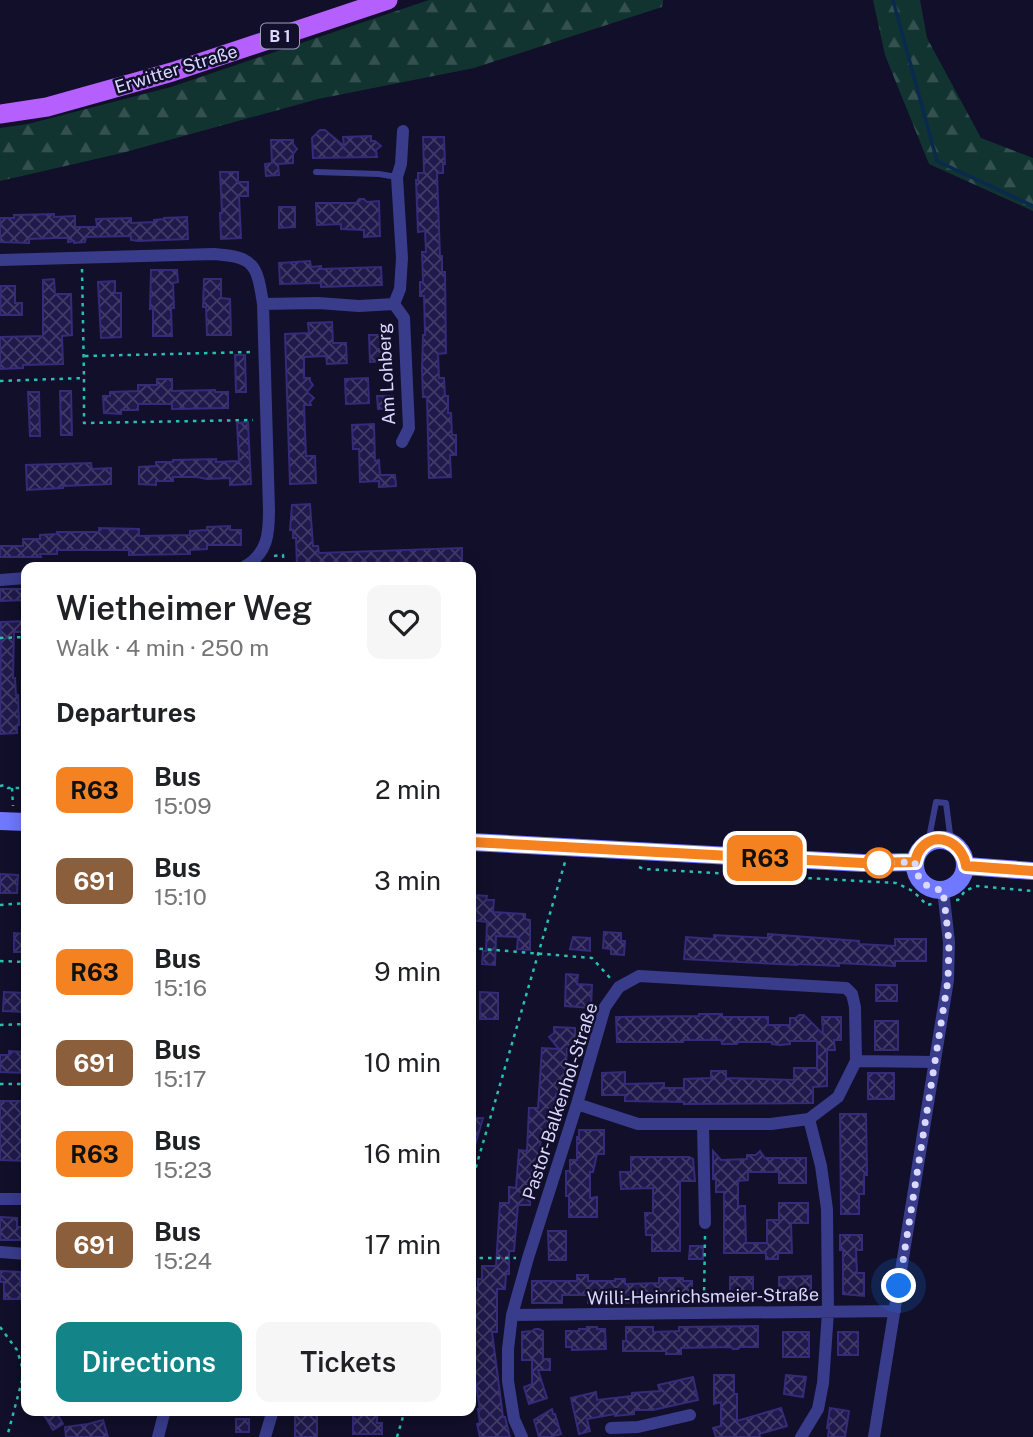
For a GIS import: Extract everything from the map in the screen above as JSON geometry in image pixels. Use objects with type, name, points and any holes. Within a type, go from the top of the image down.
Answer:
[{"type":"main road","name":"Erwitter Straße","points":[[0,114],[47,107],[172,72],[388,0]]},
{"type":"main road","points":[[935,840],[951,842],[962,851],[966,866],[959,883],[944,896],[922,883],[917,876],[915,862],[919,850],[928,843],[935,840]]},
{"type":"main road","points":[[476,842],[863,863],[915,862]]},
{"type":"main road","points":[[966,866],[1033,871]]},
{"type":"street","name":"Am Lohberg","points":[[394,304],[400,289],[402,258],[397,177],[401,164],[403,131]]},
{"type":"street","points":[[0,260],[214,254],[235,256],[251,263],[259,280],[262,304],[269,536],[261,553],[250,562]]},
{"type":"street","name":"Am Lohberg","points":[[262,304],[394,304]]},
{"type":"street","name":"Am Lohberg","points":[[394,304],[404,318],[409,428],[402,442]]},
{"type":"street","points":[[0,580],[21,578]]},
{"type":"street","points":[[874,1437],[948,980],[949,942],[944,896]]},
{"type":"street","name":"Pastor-Balkenhol-Straße","points":[[522,1437],[514,1419],[508,1381],[512,1315],[606,1007],[618,987],[639,976],[846,988],[852,994],[855,1007],[856,1061]]},
{"type":"street","points":[[577,1104],[638,1124],[771,1124],[809,1119],[838,1097],[856,1061],[935,1062]]},
{"type":"street","points":[[801,1437],[818,1409],[823,1383],[828,1312],[827,1209],[821,1166],[809,1119]]},
{"type":"street","points":[[703,1124],[705,1223]]},
{"type":"street","points":[[0,1199],[21,1199]]},
{"type":"street","points":[[0,1252],[21,1254]]},
{"type":"street","name":"Willi-Heinrichsmeier-Straße","points":[[512,1315],[895,1311]]},
{"type":"street","points":[[611,1429],[639,1432],[690,1415]]},
{"type":"street","points":[[158,1437],[163,1416]]},
{"type":"street","points":[[265,1437],[271,1416]]},
{"type":"lane","points":[[316,173],[379,174],[397,177]]},
{"type":"lane","points":[[928,843],[936,803],[946,803],[951,842]]},
{"type":"path","points":[[81,258],[85,423],[266,420]]},
{"type":"path","points":[[85,356],[264,352]]},
{"type":"path","points":[[0,381],[84,378]]},
{"type":"path","points":[[261,553],[266,556],[284,555],[284,562]]},
{"type":"path","points":[[0,638],[21,637]]},
{"type":"path","points":[[0,786],[21,788]]},
{"type":"path","points":[[6,815],[12,788]]},
{"type":"path","points":[[476,1167],[566,860]]},
{"type":"path","points":[[636,867],[682,872],[896,883],[914,891],[927,905],[944,896],[958,900],[965,891],[976,886],[1033,891]]},
{"type":"path","points":[[0,905],[21,903]]},
{"type":"path","points":[[476,948],[592,958],[618,987]]},
{"type":"path","points":[[0,961],[21,962]]},
{"type":"path","points":[[0,1025],[21,1024]]},
{"type":"path","points":[[0,1084],[21,1084]]},
{"type":"path","points":[[704,1313],[705,1223]]},
{"type":"path","points":[[476,1258],[528,1258]]},
{"type":"path","points":[[0,1327],[17,1350],[21,1363]]},
{"type":"path","points":[[7,1437],[21,1384]]},
{"type":"path","points":[[397,1437],[403,1416]]},
{"type":"green space","points":[[429,0],[663,0],[662,7],[474,68],[318,99],[122,153],[0,181],[0,128],[28,124],[171,87]]},
{"type":"green space","points":[[873,0],[920,0],[927,38],[981,138],[1033,158],[1033,211],[929,164],[885,55]]},
{"type":"building","points":[[320,130],[325,130],[344,146],[343,137],[371,136],[371,141],[381,146],[376,150],[377,157],[313,158],[312,138]]},
{"type":"building","points":[[423,137],[444,137],[445,164],[443,173],[437,173],[440,256],[442,272],[445,272],[446,353],[438,354],[439,378],[444,378],[452,435],[456,435],[456,455],[450,455],[451,477],[429,478],[427,397],[423,397],[422,369],[424,296],[420,296],[420,282],[423,282],[422,252],[426,252],[425,231],[418,232],[416,180],[418,173],[424,173]]},
{"type":"building","points":[[271,140],[293,140],[297,149],[293,154],[293,163],[278,164],[279,175],[266,176],[265,164],[272,163]]},
{"type":"building","points":[[220,172],[238,172],[238,182],[248,182],[248,196],[239,196],[241,238],[221,239]]},
{"type":"building","points":[[359,199],[367,202],[379,201],[380,236],[364,237],[364,230],[341,229],[341,224],[317,225],[316,203],[356,203]]},
{"type":"building","points":[[279,207],[295,207],[295,227],[279,228]]},
{"type":"building","points":[[54,214],[54,217],[75,216],[75,227],[97,227],[96,219],[131,218],[131,223],[187,217],[188,239],[138,241],[131,240],[131,236],[86,237],[85,242],[74,243],[68,242],[68,238],[29,239],[29,243],[0,242],[0,218]]},
{"type":"building","points":[[310,261],[311,267],[321,266],[321,269],[381,267],[382,285],[321,287],[321,283],[280,284],[279,263]]},
{"type":"building","points":[[151,270],[177,270],[178,282],[173,283],[174,308],[171,308],[172,336],[153,336],[153,308],[150,309]]},
{"type":"building","points":[[54,279],[55,294],[71,294],[72,335],[62,336],[63,364],[23,365],[23,368],[0,369],[0,337],[43,336],[43,280]]},
{"type":"building","points":[[204,279],[221,279],[221,298],[230,299],[231,335],[207,335],[206,307],[203,307]]},
{"type":"building","points":[[115,281],[115,293],[121,293],[121,337],[101,338],[98,282]]},
{"type":"building","points":[[1,286],[15,286],[15,303],[22,303],[22,315],[0,315]]},
{"type":"building","points":[[332,322],[333,343],[346,343],[347,363],[327,364],[326,356],[304,357],[304,378],[310,378],[313,385],[307,392],[314,398],[310,402],[311,405],[304,405],[306,456],[315,456],[316,483],[290,484],[285,334],[309,333],[308,323]]},
{"type":"building","points":[[369,335],[389,335],[390,361],[370,362]]},
{"type":"building","points":[[235,355],[245,355],[246,392],[236,392]]},
{"type":"building","points":[[368,378],[369,403],[346,404],[345,379]]},
{"type":"building","points":[[157,379],[172,379],[172,391],[228,392],[228,408],[172,409],[172,404],[138,404],[138,410],[121,410],[121,414],[104,413],[103,396],[110,396],[110,392],[138,391],[138,385],[157,385]]},
{"type":"building","points":[[60,391],[71,391],[72,435],[61,435]]},
{"type":"building","points":[[28,392],[39,392],[40,436],[30,436]]},
{"type":"building","points":[[377,396],[393,396],[393,408],[378,409]]},
{"type":"building","points":[[248,422],[251,484],[230,485],[230,478],[173,477],[173,481],[156,481],[156,485],[139,484],[139,467],[156,466],[156,462],[216,459],[216,462],[239,461],[237,423]]},
{"type":"building","points":[[374,424],[375,461],[379,460],[380,475],[395,475],[396,486],[379,487],[379,481],[360,482],[359,449],[353,449],[352,425]]},
{"type":"building","points":[[91,463],[92,469],[111,468],[111,484],[27,490],[26,465]]},
{"type":"building","points":[[310,504],[313,546],[318,546],[319,553],[462,548],[462,562],[297,562],[296,538],[293,538],[293,530],[290,530],[292,505]]},
{"type":"building","points":[[230,526],[230,530],[241,530],[241,545],[207,545],[207,549],[190,550],[190,554],[129,555],[129,550],[57,550],[57,554],[40,554],[41,557],[0,557],[0,546],[23,546],[23,539],[40,539],[40,535],[57,532],[99,532],[99,528],[139,529],[139,536],[190,535],[190,531],[207,530],[207,527]]},
{"type":"building","points":[[0,589],[21,589],[21,600],[0,601]]},
{"type":"building","points":[[21,621],[21,632],[14,632],[13,678],[18,695],[17,733],[0,734],[1,622]]},
{"type":"building","points":[[0,874],[18,875],[17,893],[0,893]]},
{"type":"building","points":[[476,895],[487,896],[486,900],[494,900],[493,912],[525,914],[525,919],[530,920],[530,950],[517,949],[518,937],[496,936],[495,965],[482,964],[483,951],[486,951],[487,922],[476,921]]},
{"type":"building","points":[[604,932],[621,933],[621,941],[625,941],[624,955],[611,954],[611,949],[603,948]]},
{"type":"building","points":[[14,933],[21,934],[21,952],[14,952]]},
{"type":"building","points":[[768,934],[895,946],[895,939],[926,939],[926,961],[895,961],[895,966],[839,963],[839,966],[684,959],[686,937],[714,939],[714,935],[768,938]]},
{"type":"building","points":[[573,937],[590,938],[590,951],[570,949]]},
{"type":"building","points":[[566,974],[578,975],[577,984],[592,985],[591,1008],[565,1006]]},
{"type":"building","points":[[876,985],[897,985],[897,1001],[876,1001]]},
{"type":"building","points":[[4,992],[21,993],[21,1012],[3,1011]]},
{"type":"building","points":[[480,992],[498,993],[498,1019],[480,1019]]},
{"type":"building","points":[[699,1014],[768,1017],[768,1025],[790,1025],[790,1018],[804,1015],[823,1034],[822,1017],[841,1017],[841,1040],[834,1040],[835,1050],[827,1050],[827,1086],[813,1087],[813,1103],[684,1104],[625,1101],[625,1095],[602,1095],[602,1073],[625,1072],[625,1084],[664,1083],[664,1088],[684,1088],[684,1079],[711,1078],[711,1071],[726,1071],[726,1078],[794,1080],[794,1068],[817,1068],[817,1041],[790,1041],[790,1044],[780,1045],[772,1042],[722,1044],[721,1040],[617,1042],[616,1017]]},
{"type":"building","points":[[875,1021],[898,1021],[898,1050],[875,1050]]},
{"type":"building","points":[[554,1027],[575,1028],[579,1039],[574,1043],[574,1050],[567,1049],[564,1095],[556,1094],[553,1133],[541,1132],[539,1171],[532,1171],[530,1205],[518,1205],[514,1251],[509,1251],[509,1274],[506,1274],[505,1289],[497,1289],[497,1332],[492,1332],[503,1417],[510,1437],[480,1437],[477,1424],[480,1423],[480,1409],[476,1385],[476,1288],[478,1279],[482,1279],[482,1266],[496,1266],[500,1203],[509,1203],[509,1187],[516,1188],[519,1150],[527,1151],[529,1108],[538,1108],[542,1048],[559,1049],[549,1037],[554,1033]]},
{"type":"building","points":[[9,1051],[21,1052],[21,1073],[0,1072],[0,1055],[9,1055]]},
{"type":"building","points":[[868,1073],[894,1073],[894,1099],[868,1099]]},
{"type":"building","points":[[0,1101],[21,1101],[21,1161],[0,1160]]},
{"type":"building","points":[[840,1114],[866,1114],[867,1175],[864,1175],[864,1194],[859,1194],[859,1214],[841,1214]]},
{"type":"building","points":[[476,1118],[483,1118],[476,1142]]},
{"type":"building","points":[[579,1130],[604,1130],[604,1154],[597,1154],[593,1172],[590,1172],[590,1198],[597,1197],[597,1217],[569,1217],[566,1171],[570,1171],[570,1160],[577,1160]]},
{"type":"building","points":[[713,1151],[721,1160],[747,1159],[747,1155],[756,1155],[760,1151],[765,1158],[806,1158],[806,1183],[779,1183],[779,1172],[748,1172],[748,1180],[738,1181],[738,1206],[745,1206],[746,1243],[767,1243],[767,1220],[779,1220],[779,1203],[808,1203],[808,1223],[791,1223],[792,1253],[778,1253],[778,1259],[766,1259],[766,1253],[724,1253],[724,1192],[716,1192]]},
{"type":"building","points":[[631,1157],[693,1159],[695,1181],[680,1181],[680,1251],[652,1251],[652,1235],[646,1235],[645,1213],[653,1213],[653,1188],[621,1189],[620,1172],[631,1172]]},
{"type":"building","points":[[0,1217],[17,1218],[17,1227],[21,1227],[21,1240],[0,1240]]},
{"type":"building","points":[[548,1231],[566,1231],[566,1260],[549,1260]]},
{"type":"building","points":[[840,1235],[862,1235],[862,1250],[856,1250],[857,1273],[864,1273],[864,1296],[843,1294],[843,1250],[840,1250]]},
{"type":"building","points":[[690,1246],[703,1246],[703,1259],[689,1259]]},
{"type":"building","points":[[0,1271],[21,1272],[21,1299],[4,1299],[4,1282],[0,1282]]},
{"type":"building","points":[[577,1275],[588,1275],[588,1281],[625,1279],[625,1284],[659,1283],[659,1278],[683,1278],[683,1281],[692,1281],[692,1302],[588,1303],[588,1295],[562,1295],[562,1303],[532,1303],[532,1281],[577,1281]]},
{"type":"building","points":[[811,1276],[811,1298],[779,1298],[779,1277]]},
{"type":"building","points":[[730,1277],[753,1277],[753,1299],[730,1299]]},
{"type":"building","points":[[758,1326],[758,1347],[681,1348],[681,1354],[666,1354],[666,1351],[623,1351],[626,1327],[653,1327],[653,1332],[679,1331],[679,1327]]},
{"type":"building","points":[[587,1327],[605,1329],[606,1349],[572,1350],[572,1347],[566,1347],[566,1331],[579,1331]]},
{"type":"building","points":[[535,1329],[543,1331],[543,1359],[550,1359],[550,1370],[538,1370],[547,1398],[529,1404],[524,1387],[532,1384],[532,1360],[522,1360],[522,1332]]},
{"type":"building","points":[[783,1332],[809,1332],[809,1357],[783,1357]]},
{"type":"building","points":[[838,1332],[858,1332],[858,1355],[838,1355]]},
{"type":"building","points":[[714,1375],[734,1375],[737,1421],[781,1408],[787,1426],[759,1434],[760,1437],[716,1437],[713,1428],[721,1426],[721,1402],[714,1404]]},
{"type":"building","points":[[786,1375],[806,1377],[803,1397],[784,1394]]},
{"type":"building","points":[[693,1377],[698,1400],[653,1410],[634,1410],[634,1414],[587,1419],[590,1431],[579,1434],[571,1398],[596,1392],[597,1400],[632,1396],[632,1393],[660,1391],[658,1385]]},
{"type":"building","points":[[830,1408],[849,1411],[845,1437],[828,1437]]},
{"type":"building","points":[[552,1409],[561,1434],[539,1437],[534,1420]]},
{"type":"building","points":[[45,1416],[58,1416],[63,1424],[53,1430]]},
{"type":"building","points":[[295,1416],[317,1416],[317,1437],[295,1437]]},
{"type":"building","points":[[353,1416],[377,1416],[377,1423],[382,1423],[382,1434],[353,1434]]},
{"type":"building","points":[[236,1419],[249,1419],[249,1432],[236,1432]]},
{"type":"building","points":[[103,1420],[108,1437],[66,1437],[65,1427]]},
{"type":"waterway","points":[[893,0],[937,161],[1033,206]]},
{"type":"bus line","name":"R63","points":[[476,842],[863,863],[915,862],[919,850],[928,843],[943,839],[962,851],[966,866],[1033,871]]},
{"type":"route","points":[[879,863],[915,862],[917,876],[922,883],[935,890],[943,890],[949,942],[948,980],[899,1286]]}]
